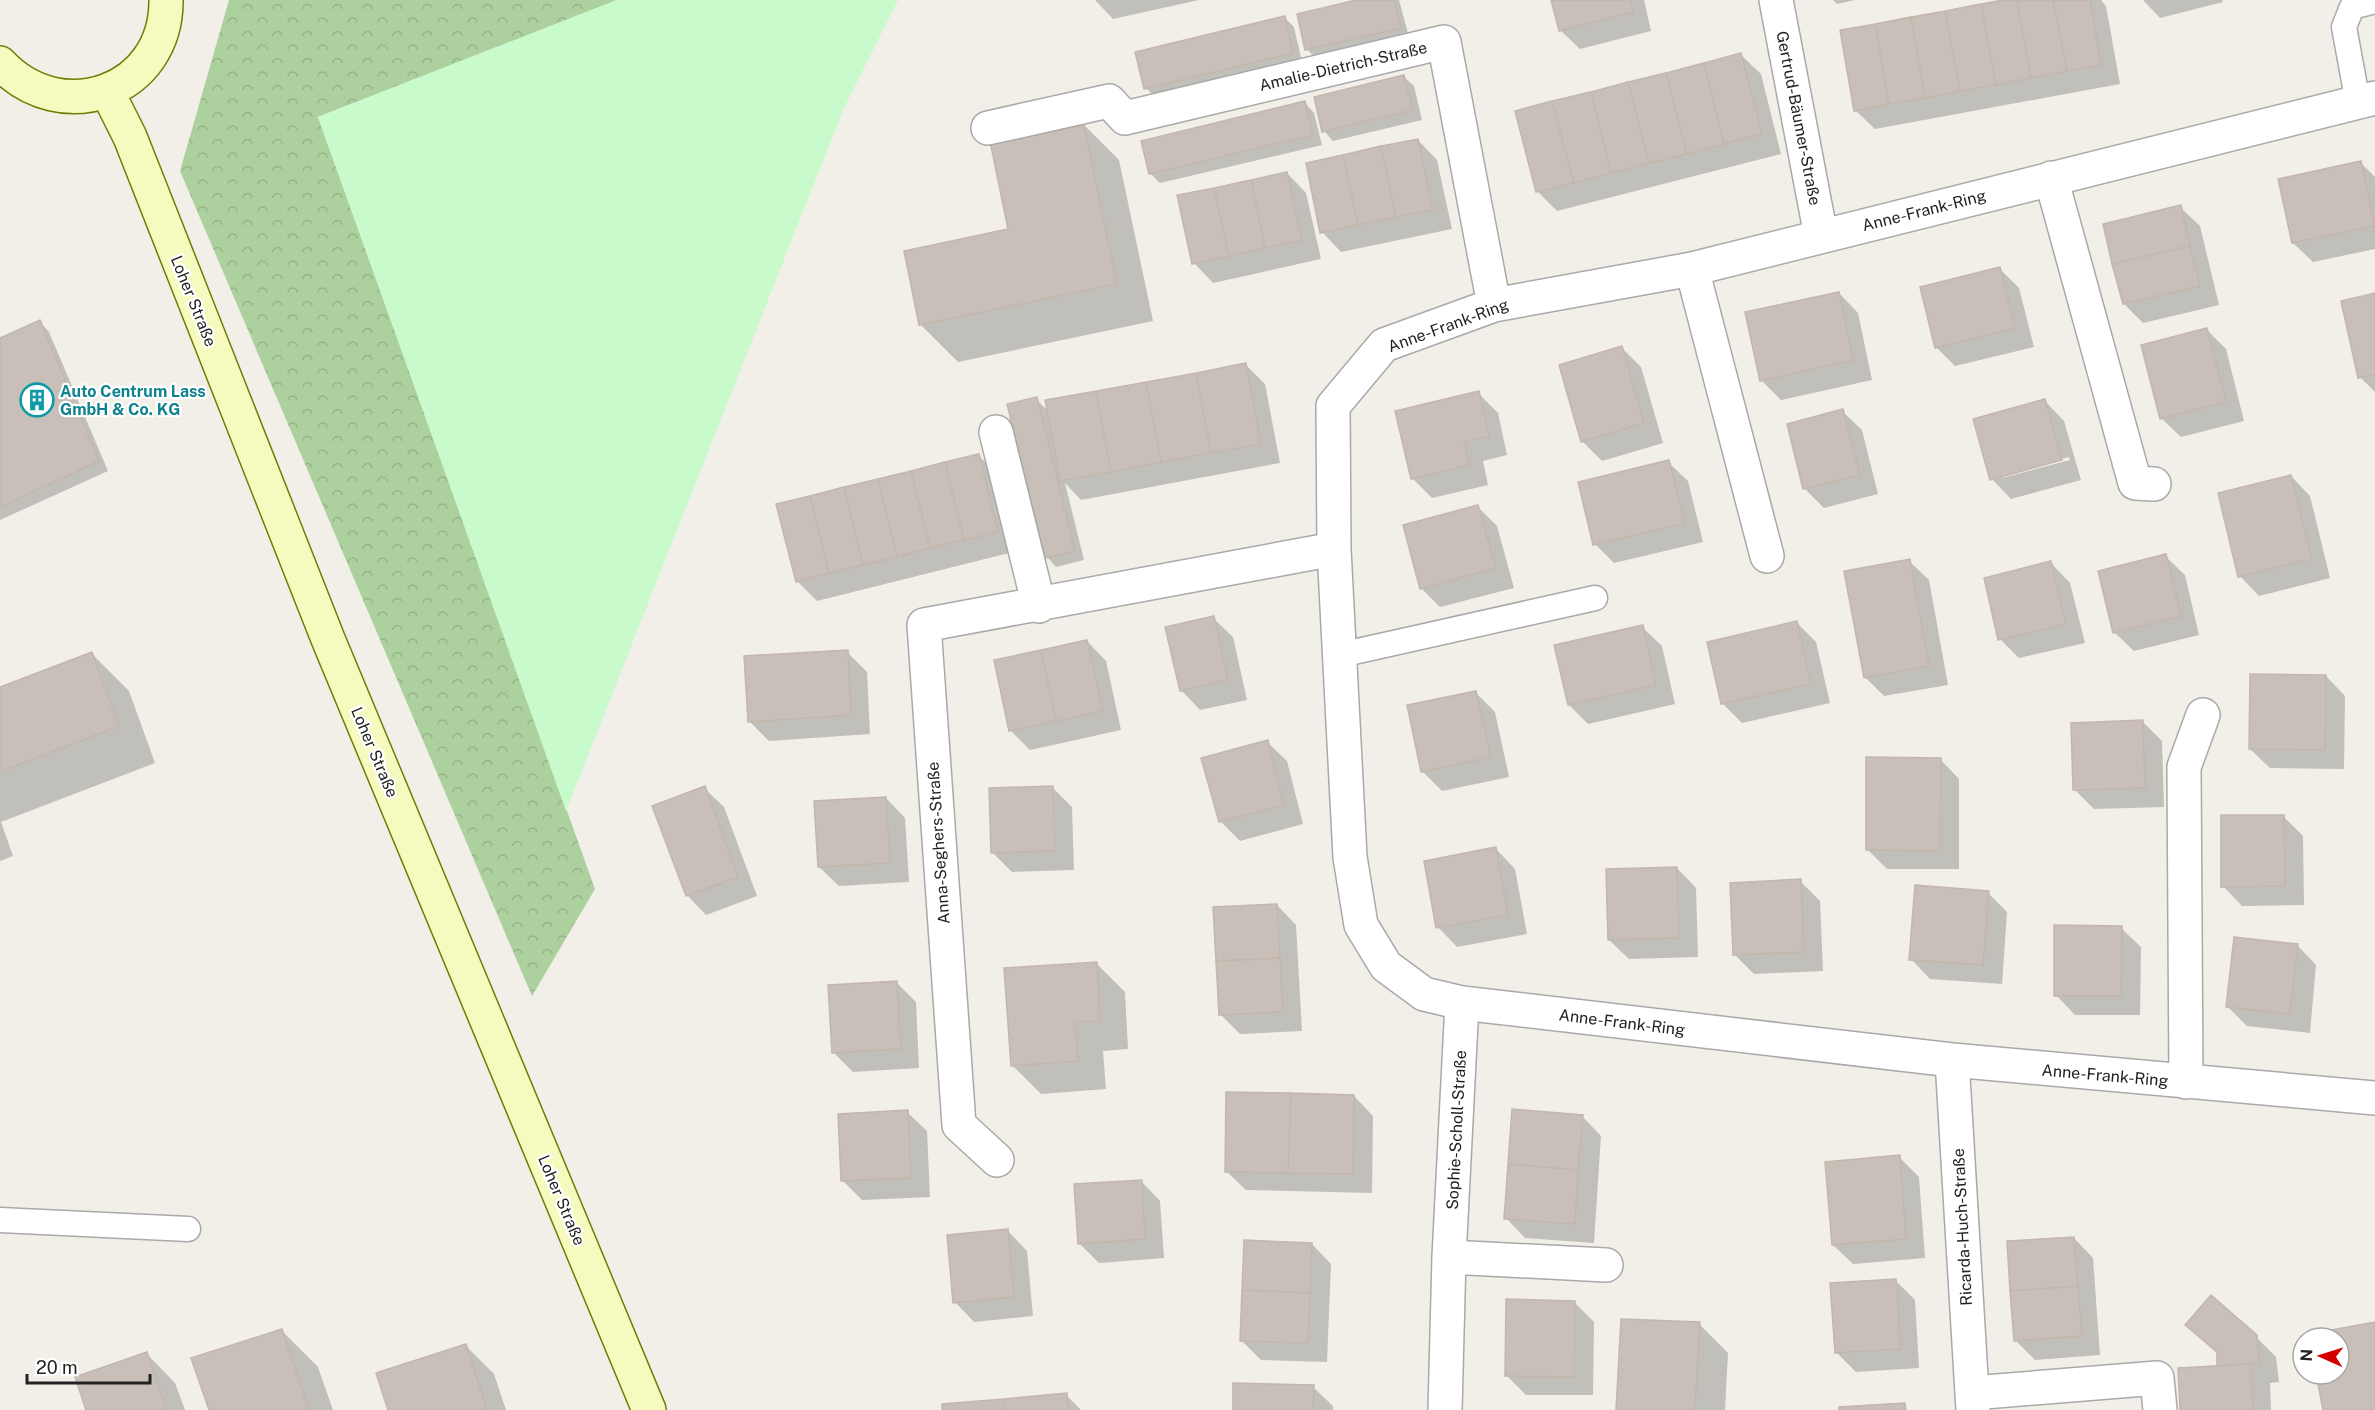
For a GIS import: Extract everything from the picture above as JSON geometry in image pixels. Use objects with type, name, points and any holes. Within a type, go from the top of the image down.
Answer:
[{"type":"main road","points":[[0,63],[14,77],[49,95],[70,98],[107,91],[130,78],[148,58],[161,35],[166,0]]},
{"type":"main road","name":"Loher Straße","points":[[107,91],[129,137],[328,639],[650,1410]]},
{"type":"street","name":"Gertrud-Bäumer-Straße","points":[[1776,0],[1821,236]]},
{"type":"street","name":"Amalie-Dietrich-Straße","points":[[988,128],[1109,101],[1125,118],[1444,42],[1494,305]]},
{"type":"street","name":"Anne-Frank-Ring","points":[[2367,101],[1692,269],[1494,305],[1384,345],[1333,406],[1334,549],[1350,857],[1361,925],[1386,966],[1424,994],[1462,1003],[1952,1060],[2375,1098]]},
{"type":"street","points":[[2051,178],[2135,483],[2154,484]]},
{"type":"street","points":[[1692,269],[1767,556]]},
{"type":"street","points":[[996,432],[1039,606]]},
{"type":"street","name":"Anna-Seghers-Straße","points":[[997,1160],[959,1125],[924,626],[1334,549]]},
{"type":"street","name":"Anne-Frank-Ring","points":[[2186,1082],[2184,767],[2203,715]]},
{"type":"street","name":"Sophie-Scholl-Straße","points":[[1445,1410],[1449,1257],[1462,1003]]},
{"type":"street","name":"Ricarda-Huch-Straße","points":[[1952,1060],[1972,1401],[2157,1378],[2160,1410]]},
{"type":"street","points":[[1449,1257],[1606,1265]]},
{"type":"lane","points":[[2367,101],[2344,27],[2352,7],[2375,2]]},
{"type":"lane","points":[[1340,655],[1594,598]]},
{"type":"lane","points":[[0,1220],[188,1229]]},
{"type":"green space","points":[[229,0],[617,0],[318,117],[595,889],[532,996],[180,171]]},
{"type":"green space","points":[[617,0],[898,0],[844,108],[566,811],[318,117]]},
{"type":"building","points":[[1356,0],[1394,0],[1401,28],[1305,50],[1297,14]]},
{"type":"building","points":[[1551,0],[1630,0],[1633,12],[1559,31]]},
{"type":"building","points":[[2017,0],[2031,78],[1996,85],[1981,4]]},
{"type":"building","points":[[2017,0],[2053,0],[2067,71],[2031,78]]},
{"type":"building","points":[[2053,0],[2090,0],[2101,65],[2067,71]]},
{"type":"building","points":[[1981,4],[1996,85],[1960,91],[1945,11]]},
{"type":"building","points":[[1945,11],[1960,91],[1925,98],[1911,17]]},
{"type":"building","points":[[1285,16],[1293,53],[1144,89],[1135,52]]},
{"type":"building","points":[[1911,17],[1925,98],[1889,104],[1875,24]]},
{"type":"building","points":[[1875,24],[1889,104],[1854,111],[1840,30]]},
{"type":"building","points":[[1741,53],[1762,134],[1724,144],[1704,63]]},
{"type":"building","points":[[1704,63],[1724,144],[1687,154],[1666,73]]},
{"type":"building","points":[[1666,73],[1687,154],[1649,163],[1628,82]]},
{"type":"building","points":[[1404,75],[1413,110],[1322,132],[1314,97]]},
{"type":"building","points":[[1628,82],[1649,163],[1611,173],[1591,92]]},
{"type":"building","points":[[1591,92],[1611,173],[1574,183],[1552,101]]},
{"type":"building","points":[[1305,101],[1313,135],[1149,174],[1141,141]]},
{"type":"building","points":[[1552,101],[1574,183],[1536,192],[1515,111]]},
{"type":"building","points":[[1083,121],[1117,284],[919,325],[904,251],[1008,229],[990,141]]},
{"type":"building","points":[[1418,139],[1433,210],[1396,217],[1381,146]]},
{"type":"building","points":[[1381,146],[1396,217],[1358,225],[1343,155]]},
{"type":"building","points":[[1343,155],[1358,225],[1320,233],[1306,163]]},
{"type":"building","points":[[2361,161],[2375,226],[2292,243],[2278,179]]},
{"type":"building","points":[[1287,172],[1302,240],[1265,248],[1251,180]]},
{"type":"building","points":[[1251,180],[1265,248],[1229,256],[1214,188]]},
{"type":"building","points":[[1214,188],[1229,256],[1192,264],[1177,195]]},
{"type":"building","points":[[2181,205],[2190,246],[2112,264],[2103,224]]},
{"type":"building","points":[[2190,246],[2200,286],[2123,304],[2112,264]]},
{"type":"building","points":[[2000,267],[2015,328],[1935,348],[1920,287]]},
{"type":"building","points":[[1839,292],[1853,360],[1760,381],[1745,312]]},
{"type":"building","points":[[2375,293],[2375,374],[2358,378],[2341,301]]},
{"type":"building","name":"Auto Centrum Lass GmbH & Co. KG","points":[[40,320],[99,461],[0,507],[0,338]]},
{"type":"building","points":[[2207,328],[2226,402],[2160,419],[2141,345]]},
{"type":"building","points":[[1622,346],[1644,423],[1581,442],[1559,365]]},
{"type":"building","points":[[1246,363],[1261,444],[1211,453],[1196,373]]},
{"type":"building","points":[[1196,373],[1211,453],[1161,462],[1146,382]]},
{"type":"building","points":[[1146,382],[1161,462],[1111,472],[1096,391]]},
{"type":"building","points":[[1096,391],[1111,472],[1060,481],[1045,400]]},
{"type":"building","points":[[1479,391],[1489,436],[1464,442],[1469,465],[1411,479],[1395,411]]},
{"type":"building","points":[[1037,397],[1075,551],[1045,558],[1007,404]]},
{"type":"building","points":[[2045,399],[2062,460],[1990,480],[1973,419]]},
{"type":"building","points":[[1843,409],[1860,475],[1803,489],[1787,424]]},
{"type":"building","points":[[979,454],[998,532],[964,540],[945,462]]},
{"type":"building","points":[[1669,460],[1685,523],[1593,545],[1578,482]]},
{"type":"building","points":[[945,462],[964,540],[930,548],[911,471]]},
{"type":"building","points":[[911,471],[930,548],[897,557],[878,479]]},
{"type":"building","points":[[2291,475],[2312,559],[2238,577],[2218,493]]},
{"type":"building","points":[[878,479],[897,557],[863,565],[844,487]]},
{"type":"building","points":[[844,487],[863,565],[829,573],[810,496]]},
{"type":"building","points":[[810,496],[829,573],[796,582],[776,504]]},
{"type":"building","points":[[1478,505],[1496,568],[1420,589],[1403,525]]},
{"type":"building","points":[[2166,554],[2181,616],[2113,633],[2098,571]]},
{"type":"building","points":[[1910,559],[1929,666],[1864,678],[1844,571]]},
{"type":"building","points":[[2051,561],[2066,624],[1998,640],[1984,578]]},
{"type":"building","points":[[1214,616],[1228,680],[1180,691],[1165,627]]},
{"type":"building","points":[[1797,621],[1811,684],[1721,704],[1707,642]]},
{"type":"building","points":[[1643,625],[1656,685],[1568,705],[1554,645]]},
{"type":"building","points":[[1087,640],[1103,711],[1056,721],[1041,650]]},
{"type":"building","points":[[848,650],[851,715],[748,722],[744,656]]},
{"type":"building","points":[[1041,650],[1056,721],[1009,731],[994,660]]},
{"type":"building","points":[[92,652],[119,726],[0,772],[0,687]]},
{"type":"building","points":[[2250,674],[2326,675],[2325,750],[2249,749]]},
{"type":"building","points":[[1476,691],[1491,757],[1421,772],[1407,705]]},
{"type":"building","points":[[2143,720],[2145,788],[2073,790],[2071,723]]},
{"type":"building","points":[[1268,740],[1284,805],[1219,822],[1201,758]]},
{"type":"building","points":[[1866,757],[1941,758],[1940,851],[1866,850]]},
{"type":"building","points":[[705,786],[738,877],[686,896],[652,806]]},
{"type":"building","points":[[1053,786],[1055,851],[991,853],[989,788]]},
{"type":"building","points":[[886,797],[890,863],[818,867],[814,801]]},
{"type":"building","points":[[2221,815],[2284,815],[2285,886],[2221,887]]},
{"type":"building","points":[[1496,847],[1508,915],[1436,928],[1424,861]]},
{"type":"building","points":[[1677,867],[1679,938],[1608,940],[1606,869]]},
{"type":"building","points":[[1801,879],[1804,952],[1733,955],[1730,883]]},
{"type":"building","points":[[1915,885],[1989,891],[1983,965],[1909,960]]},
{"type":"building","points":[[1277,904],[1280,958],[1216,961],[1213,907]]},
{"type":"building","points":[[2054,925],[2122,926],[2121,996],[2054,996]]},
{"type":"building","points":[[2234,937],[2298,944],[2290,1014],[2226,1007]]},
{"type":"building","points":[[1280,958],[1283,1012],[1219,1015],[1216,961]]},
{"type":"building","points":[[1097,962],[1100,1021],[1075,1022],[1078,1061],[1011,1066],[1004,968]]},
{"type":"building","points":[[897,981],[901,1049],[832,1053],[828,985]]},
{"type":"building","points":[[1226,1092],[1291,1093],[1288,1173],[1225,1172]]},
{"type":"building","points":[[1291,1093],[1354,1095],[1353,1174],[1288,1173]]},
{"type":"building","points":[[1512,1109],[1583,1115],[1578,1170],[1508,1164]]},
{"type":"building","points":[[908,1110],[911,1178],[841,1181],[838,1114]]},
{"type":"building","points":[[1900,1155],[1906,1239],[1832,1245],[1825,1162]]},
{"type":"building","points":[[1508,1164],[1578,1170],[1575,1224],[1504,1219]]},
{"type":"building","points":[[1142,1180],[1145,1239],[1078,1244],[1074,1184]]},
{"type":"building","points":[[1008,1229],[1014,1297],[953,1303],[947,1235]]},
{"type":"building","points":[[2074,1237],[2078,1286],[2010,1291],[2007,1241]]},
{"type":"building","points":[[1244,1240],[1312,1243],[1310,1293],[1242,1290]]},
{"type":"building","points":[[1896,1279],[1901,1349],[1835,1353],[1830,1283]]},
{"type":"building","points":[[2078,1286],[2082,1336],[2014,1341],[2010,1291]]},
{"type":"building","points":[[1242,1290],[1310,1293],[1308,1343],[1240,1341]]},
{"type":"building","points":[[2211,1295],[2257,1335],[2260,1363],[2217,1366],[2217,1352],[2185,1325]]},
{"type":"building","points":[[1506,1299],[1575,1301],[1574,1377],[1505,1376]]},
{"type":"building","points":[[1621,1319],[1700,1322],[1695,1410],[1616,1410]]},
{"type":"building","points":[[2375,1322],[2375,1410],[2323,1410],[2318,1386],[2351,1386],[2351,1326]]},
{"type":"building","points":[[282,1329],[309,1410],[209,1410],[191,1358]]},
{"type":"building","points":[[466,1344],[487,1410],[388,1410],[376,1373]]},
{"type":"building","points":[[147,1352],[167,1410],[86,1410],[75,1377]]},
{"type":"building","points":[[2251,1364],[2253,1410],[2180,1410],[2178,1368]]},
{"type":"building","points":[[1233,1383],[1314,1385],[1313,1410],[1233,1410]]},
{"type":"building","points":[[1067,1393],[1068,1410],[1005,1410],[1004,1399]]},
{"type":"building","points":[[1004,1399],[1005,1410],[942,1410],[942,1404]]},
{"type":"building","points":[[1905,1403],[1906,1410],[1839,1410],[1839,1407]]},
{"type":"place","name":"Auto Centrum Lass GmbH & Co. KG","points":[[37,400]]}]
